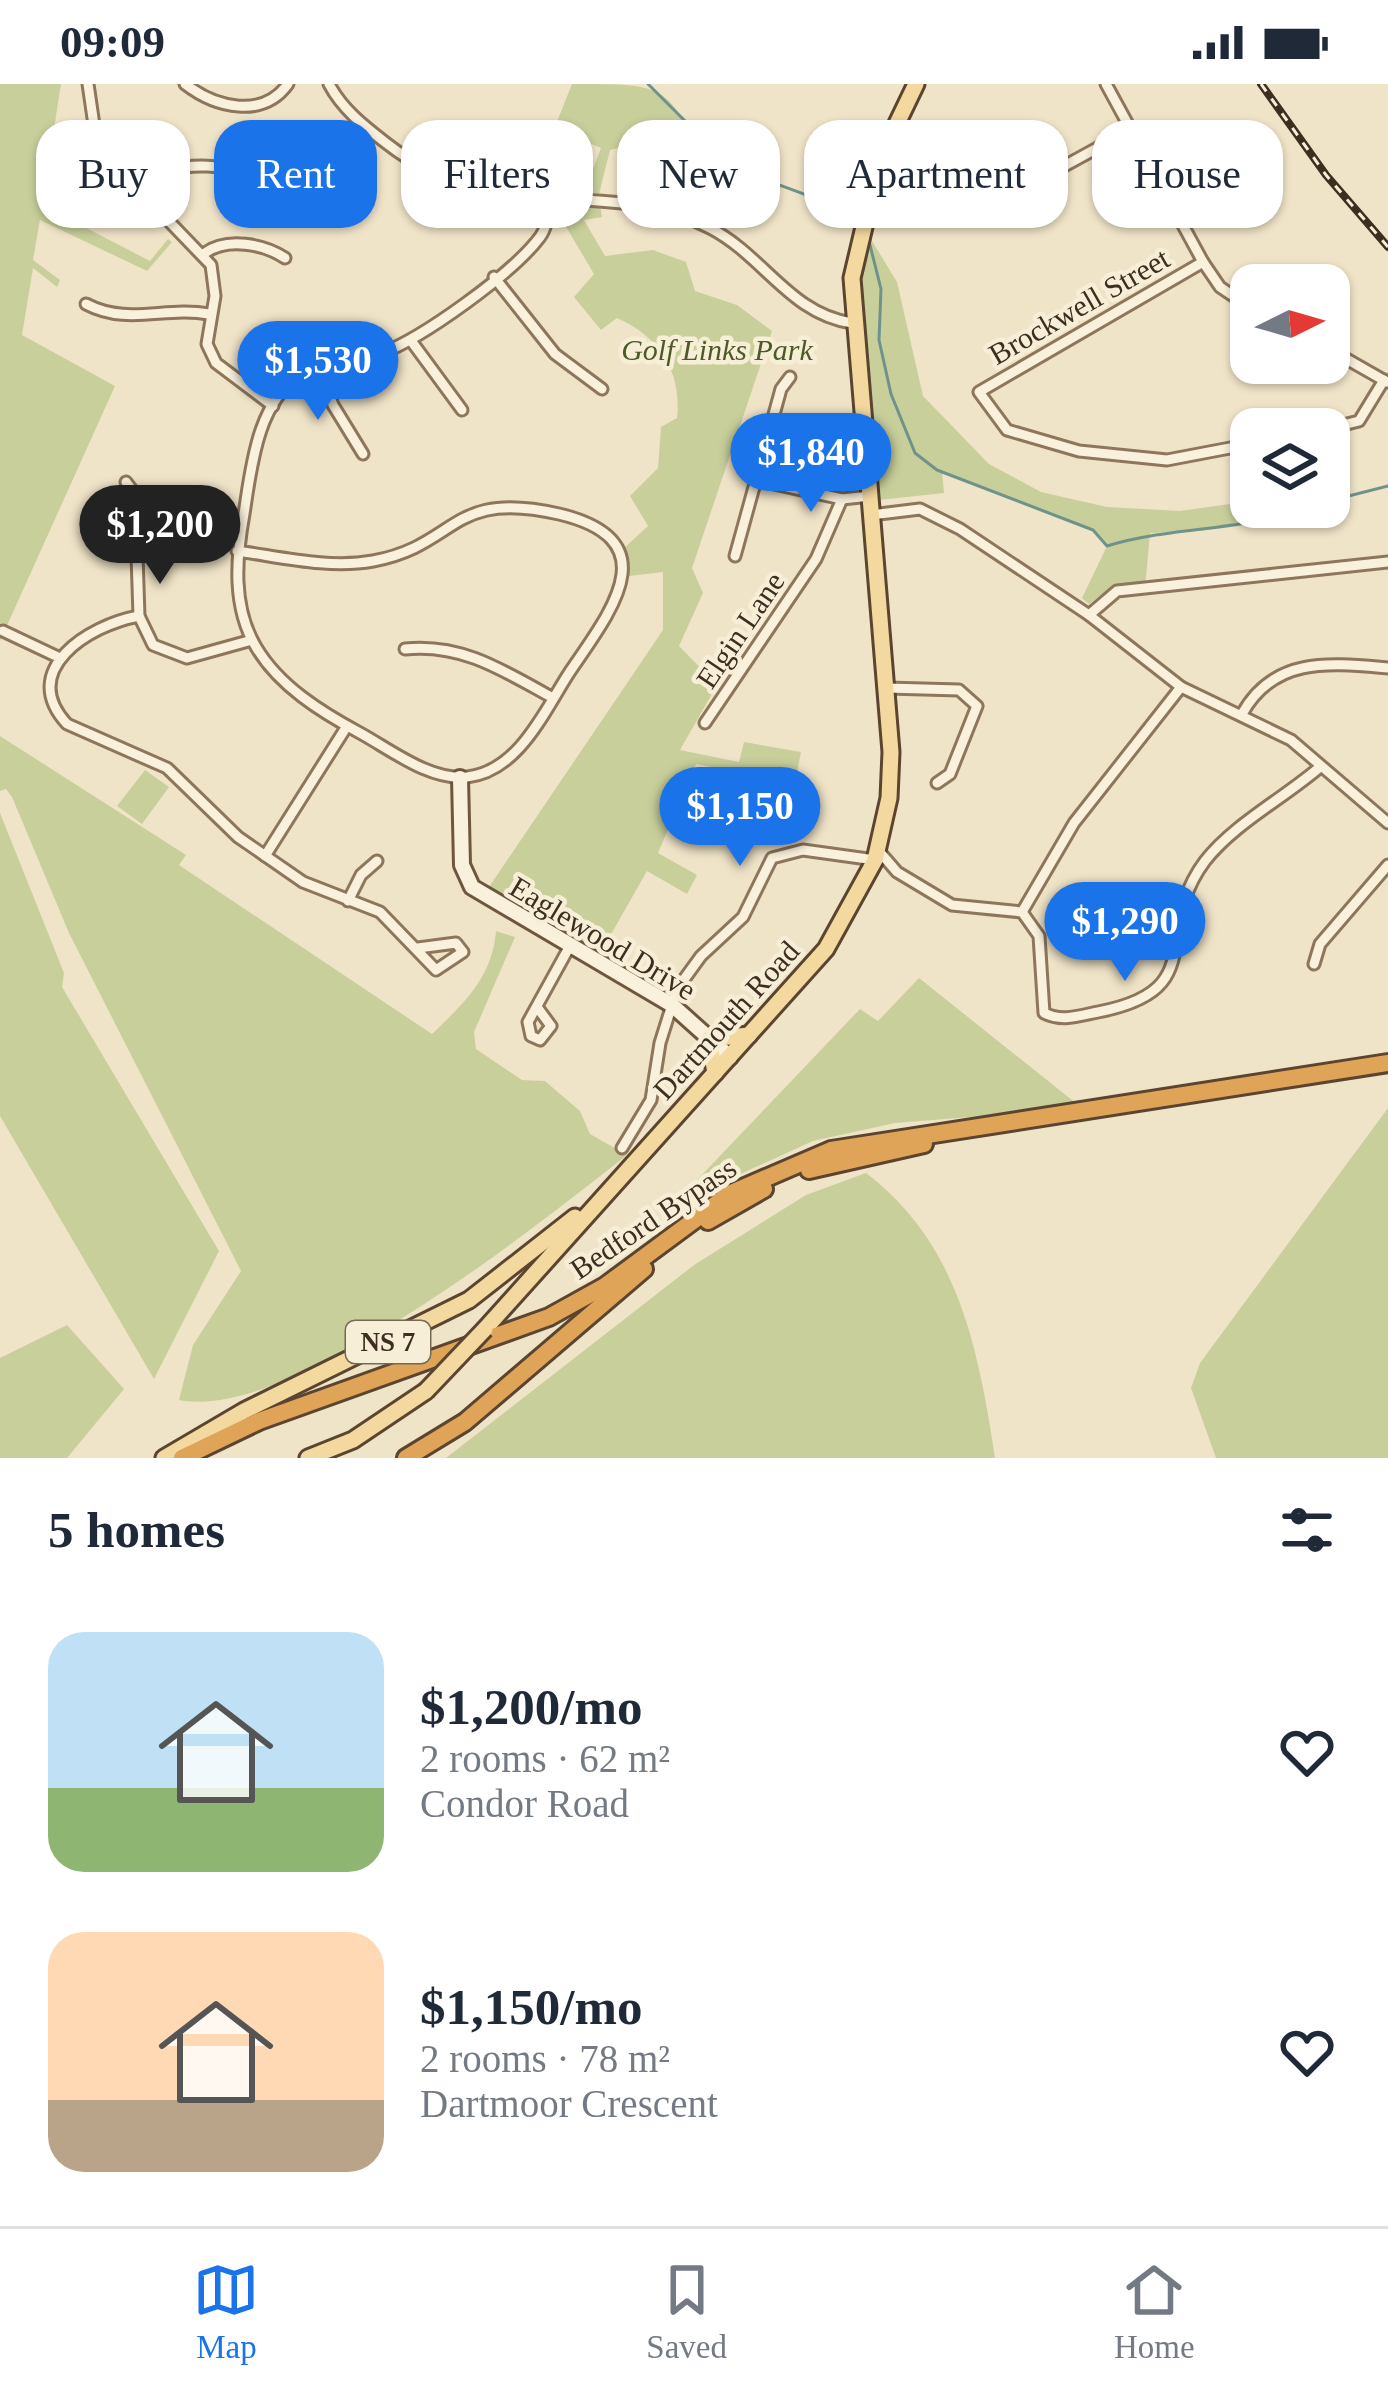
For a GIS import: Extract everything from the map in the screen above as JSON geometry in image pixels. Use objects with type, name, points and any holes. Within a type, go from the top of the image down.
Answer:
[{"type":"highway","name":"Bedford Bypass","points":[[182,1458],[259,1421],[549,1317],[604,1286],[731,1192],[831,1150],[1388,1064]]},
{"type":"highway","name":"Bedford Bypass","points":[[406,1458],[464,1422],[672,1246],[792,1175],[911,1145],[1388,1075]]},
{"type":"main road","name":"Dartmouth Road","points":[[308,1458],[353,1440],[426,1391],[826,949],[874,861],[890,798],[886,688],[852,323],[852,278],[864,213],[887,140],[916,84]]},
{"type":"main road","points":[[715,1073],[710,1039],[750,1035]]},
{"type":"main road","name":"Dartmouth Road","points":[[164,1458],[244,1411],[471,1299],[597,1202]]},
{"type":"street","points":[[88,84],[93,120]]},
{"type":"street","points":[[185,84],[208,97],[249,108],[278,98],[288,84]]},
{"type":"street","points":[[329,84],[360,123],[401,152]]},
{"type":"street","points":[[1106,84],[1127,120]]},
{"type":"street","points":[[593,206],[673,213],[733,242],[807,310],[852,323]]},
{"type":"street","points":[[178,228],[205,253],[215,280],[207,344],[216,363],[273,406]]},
{"type":"street","points":[[237,551],[320,562],[376,560],[404,552],[481,508],[500,506],[589,521],[616,545],[623,587],[507,761],[460,778],[440,775],[299,695],[252,640],[240,601],[237,551],[258,442],[273,406],[302,375],[412,342],[538,240],[541,228]]},
{"type":"street","points":[[1185,228],[1203,262],[1230,293]]},
{"type":"street","points":[[205,253],[232,243],[273,250],[285,258]]},
{"type":"street","name":"Brockwell Street","points":[[1203,262],[979,392],[1007,430],[1079,451],[1167,460],[1230,448]]},
{"type":"street","points":[[494,277],[555,354],[602,389]]},
{"type":"street","points":[[86,304],[129,318],[166,309],[209,314]]},
{"type":"street","points":[[412,342],[462,410]]},
{"type":"street","points":[[1350,361],[1386,381],[1359,421],[1350,423]]},
{"type":"street","points":[[320,370],[333,405],[363,454]]},
{"type":"street","points":[[735,556],[781,389],[790,377]]},
{"type":"street","points":[[756,480],[842,499],[870,496]]},
{"type":"street","points":[[126,482],[135,494],[139,616],[153,645],[175,657],[216,654],[252,640]]},
{"type":"street","name":"Elgin Lane","points":[[705,723],[817,559],[842,499]]},
{"type":"street","points":[[872,514],[920,509],[934,515],[1089,616],[1181,687],[1291,740],[1388,823]]},
{"type":"street","points":[[1089,616],[1117,591],[1349,562],[1388,562]]},
{"type":"street","points":[[139,616],[98,626],[60,658],[52,700],[67,724],[167,768],[265,856],[303,882],[380,912],[436,970],[463,952],[456,943],[418,948]]},
{"type":"street","points":[[3,631],[60,658]]},
{"type":"street","points":[[405,649],[456,650],[553,698]]},
{"type":"street","points":[[1242,714],[1262,684],[1294,669],[1335,663],[1388,668]]},
{"type":"street","points":[[1022,912],[1074,823],[1181,687]]},
{"type":"street","points":[[886,688],[959,690],[977,706],[950,774],[937,783]]},
{"type":"street","points":[[265,856],[347,726]]},
{"type":"street","points":[[622,1148],[652,1100],[672,1005],[685,974],[743,917],[772,858],[803,850],[874,861],[952,905],[1022,912],[1039,936],[1044,1013],[1058,1019],[1146,1001],[1164,983],[1190,887],[1202,865],[1226,838],[1320,767]]},
{"type":"street","name":"Eaglewood Drive","points":[[460,778],[462,865],[472,886],[672,1005],[730,1057]]},
{"type":"street","points":[[347,901],[361,874],[377,861]]},
{"type":"street","points":[[874,861],[897,872]]},
{"type":"street","points":[[1314,964],[1320,944],[1388,866]]},
{"type":"street","points":[[537,1006],[571,944]]},
{"type":"green space","points":[[0,84],[61,84],[55,120],[36,120],[39,228],[33,260],[60,280],[57,287],[33,268],[22,335],[115,386],[0,641]]},
{"type":"green space","points":[[572,84],[646,88],[671,103],[683,120],[617,120],[617,149],[610,150],[599,194],[593,193],[593,169],[601,148],[593,145],[593,120],[558,120]]},
{"type":"green space","points":[[593,205],[600,205],[602,217],[593,218]]},
{"type":"green space","points":[[57,228],[86,228],[150,261],[168,239],[172,242],[147,271]]},
{"type":"green space","name":"Golf Links Park","points":[[567,228],[589,228],[605,256],[653,250],[686,262],[695,291],[737,305],[772,331],[692,568],[703,593],[679,646],[717,685],[680,750],[739,762],[744,742],[801,752],[795,783],[696,764],[658,853],[697,875],[687,894],[647,871],[601,952],[487,890],[663,630],[663,572],[629,576],[623,549],[648,526],[630,496],[658,468],[661,427],[677,418],[676,386],[665,358],[645,335],[617,318],[601,330],[574,297],[594,274]]},
{"type":"green space","points":[[866,231],[897,282],[923,396],[989,464],[1041,492],[1107,507],[1180,511],[1230,504],[1230,524],[1150,533],[1145,588],[1102,594],[1089,604],[1082,598],[1107,546],[1093,530],[942,472],[944,493],[879,500],[865,400],[861,265]]},
{"type":"green space","points":[[0,736],[186,855],[179,865],[432,1034],[482,976],[496,931],[515,937],[474,1032],[476,1049],[522,1080],[545,1081],[580,1111],[590,1134],[627,1155],[476,1269],[347,1351],[284,1381],[227,1399],[179,1400],[193,1345],[241,1271],[69,933],[12,797],[6,789],[0,791]]},
{"type":"green space","points":[[145,770],[169,787],[142,824],[117,806]]},
{"type":"green space","points":[[0,813],[64,973],[62,987],[219,1251],[154,1379],[0,1116]]},
{"type":"green space","points":[[919,978],[1082,1108],[895,1123],[813,1141],[705,1190],[697,1180],[860,1009],[878,1021]]},
{"type":"green space","points":[[1388,1108],[1388,1458],[1216,1458],[1191,1388],[1200,1363]]},
{"type":"green space","points":[[866,1173],[898,1201],[943,1265],[971,1338],[995,1458],[446,1458],[694,1265],[806,1195]]},
{"type":"green space","points":[[67,1325],[124,1389],[67,1458],[0,1458],[0,1358]]},
{"type":"waterway","points":[[648,84],[731,167],[804,194]]},
{"type":"waterway","points":[[869,241],[881,289],[879,340],[891,394],[915,453],[937,470],[1093,530],[1107,546],[1230,525]]},
{"type":"waterway","points":[[1350,496],[1388,486]]},
{"type":"railway","points":[[1261,84],[1326,175],[1388,247]]}]
